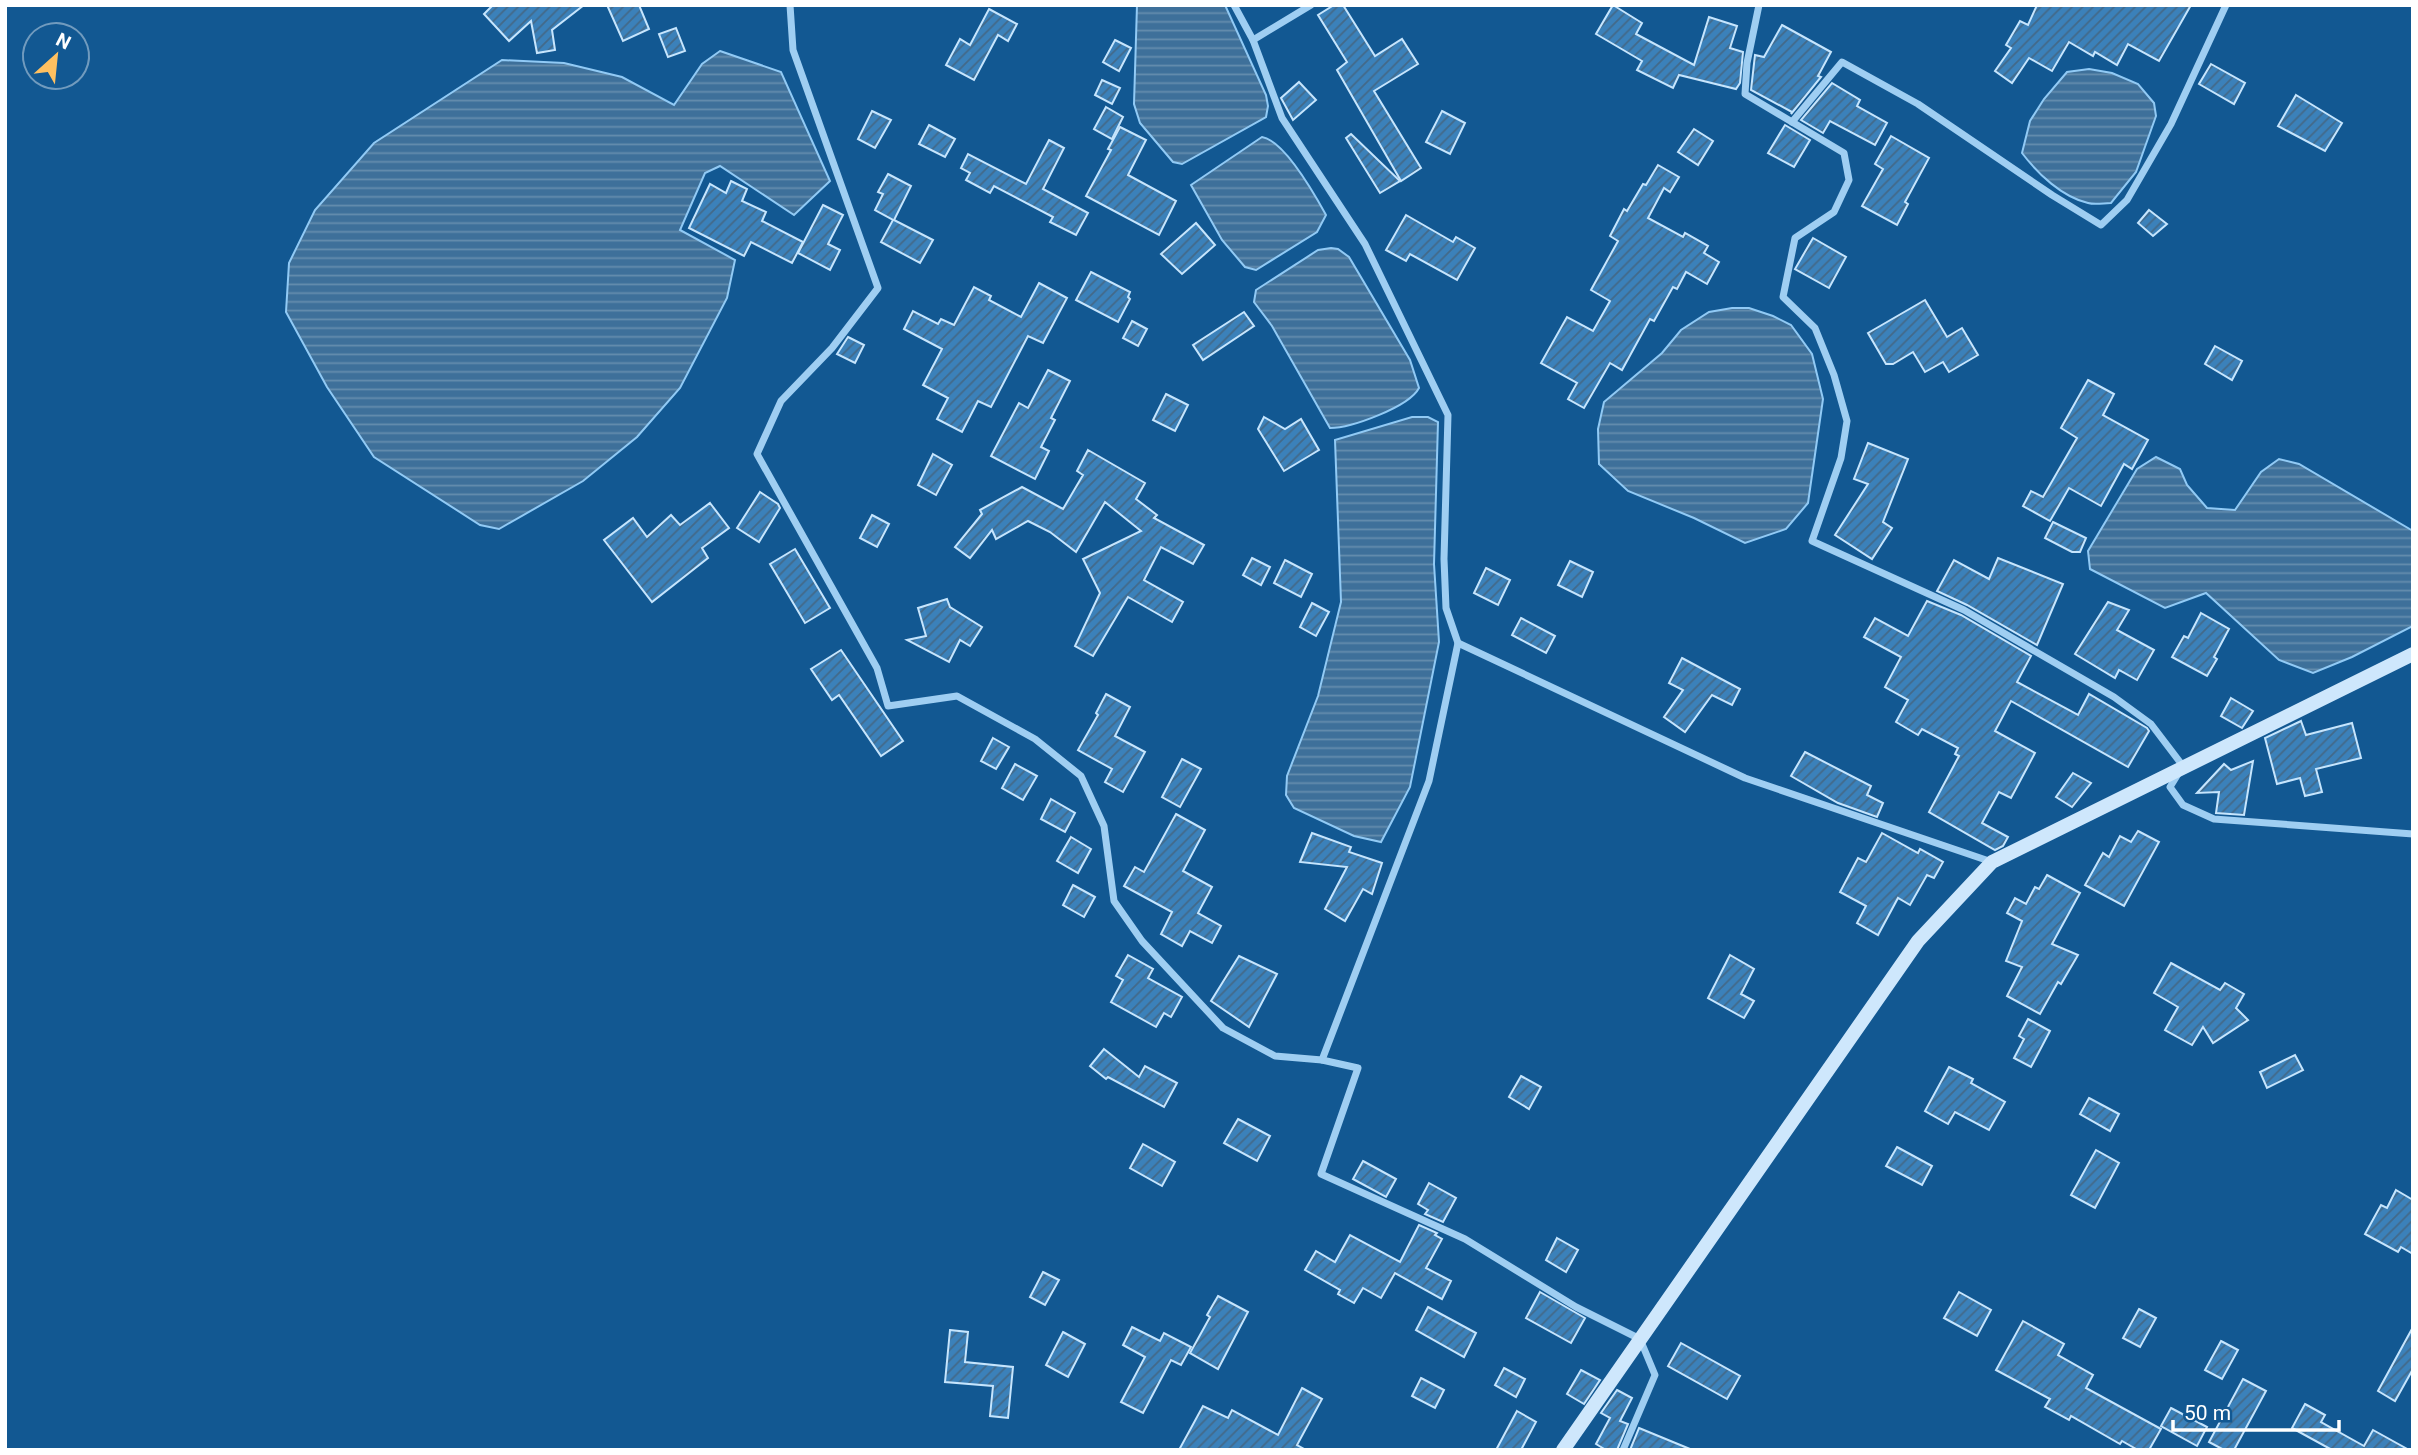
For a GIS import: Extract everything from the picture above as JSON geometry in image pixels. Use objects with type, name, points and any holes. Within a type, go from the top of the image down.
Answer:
[{"type":"main road","points":[[1563,1450],[1918,941],[1992,862],[2413,654]]},
{"type":"street","points":[[790,5],[793,50],[878,288],[832,348],[781,401],[757,454],[877,668],[888,706],[957,696],[1035,739],[1081,776],[1104,826],[1114,901],[1142,942],[1223,1028],[1275,1056],[1322,1060],[1357,1068],[1321,1174],[1465,1239],[1576,1307],[1640,1339],[1655,1375],[1623,1450]]},
{"type":"street","points":[[1234,5],[1253,40],[1282,118],[1365,244],[1448,415],[1444,559],[1446,608],[1458,643],[1429,781],[1322,1060]]},
{"type":"street","points":[[1253,40],[1311,5]]},
{"type":"street","points":[[1759,5],[1747,63],[1745,94],[1844,153],[1849,180],[1834,212],[1795,238],[1783,297],[1815,328],[1834,375],[1847,421],[1841,458],[1812,541],[1964,610],[2114,697],[2151,724],[2183,766],[2170,787],[2183,805],[2214,819],[2413,834]]},
{"type":"street","points":[[1792,122],[1842,62],[1918,104],[2101,225],[2127,200],[2171,124],[2226,5]]},
{"type":"street","points":[[1458,643],[1745,778],[1992,862]]},
{"type":"water","points":[[1137,5],[1225,5],[1266,95],[1266,117],[1182,164],[1173,162],[1140,123],[1134,104]]},
{"type":"water","points":[[720,51],[781,72],[830,181],[794,215],[720,166],[705,173],[680,230],[735,260],[727,298],[680,388],[637,437],[583,481],[499,529],[480,525],[374,457],[327,387],[286,312],[289,263],[315,210],[374,143],[502,60],[564,63],[622,77],[674,105],[702,64]]},
{"type":"water","points":[[2089,69],[2112,73],[2138,84],[2154,103],[2156,116],[2136,172],[2111,203],[2091,204],[2069,196],[2035,169],[2022,153],[2030,121],[2044,99],[2067,72]]},
{"type":"water","points":[[1262,137],[1280,148],[1289,158],[1326,215],[1317,232],[1256,270],[1245,267],[1222,240],[1191,185]]},
{"type":"water","points":[[1338,249],[1349,257],[1410,360],[1419,388],[1404,402],[1379,415],[1330,428],[1272,326],[1254,302],[1256,290],[1318,250]]},
{"type":"water","points":[[1749,308],[1791,325],[1812,354],[1823,399],[1808,503],[1786,529],[1745,543],[1694,518],[1628,491],[1599,464],[1598,429],[1604,402],[1662,353],[1681,330],[1709,312]]},
{"type":"water","points":[[1412,417],[1428,417],[1438,422],[1434,564],[1439,642],[1410,787],[1381,842],[1354,836],[1294,808],[1286,795],[1287,776],[1318,696],[1341,602],[1335,440]]},
{"type":"water","points":[[2156,457],[2180,469],[2187,485],[2207,508],[2235,510],[2261,472],[2279,459],[2299,464],[2413,531],[2413,626],[2352,657],[2313,673],[2279,660],[2206,593],[2165,608],[2090,569],[2088,551],[2137,469]]},
{"type":"building","points":[[493,5],[584,5],[552,30],[555,50],[537,53],[531,21],[509,41],[484,14]]},
{"type":"building","points":[[607,5],[639,5],[649,29],[623,41]]},
{"type":"building","points":[[1334,5],[1343,5],[1375,56],[1402,39],[1418,64],[1374,91],[1421,168],[1401,181],[1337,70],[1347,62],[1318,15]]},
{"type":"building","points":[[1613,5],[1642,23],[1636,34],[1694,65],[1709,17],[1737,26],[1730,48],[1743,52],[1740,83],[1736,89],[1679,75],[1673,88],[1637,70],[1642,61],[1596,34]]},
{"type":"building","points":[[2037,5],[2191,5],[2159,61],[2128,44],[2117,65],[2095,52],[2093,56],[2069,42],[2052,71],[2029,58],[2012,83],[1995,71],[2011,48],[2006,45],[2020,21],[2028,25]]},
{"type":"building","points":[[989,9],[1017,24],[1008,41],[998,35],[974,80],[946,65],[960,39],[970,45]]},
{"type":"building","points":[[1782,25],[1831,52],[1818,76],[1821,77],[1791,114],[1792,112],[1751,90],[1755,55],[1764,57]]},
{"type":"building","points":[[676,28],[685,51],[668,57],[659,34]]},
{"type":"building","points":[[1115,40],[1131,48],[1119,71],[1103,62]]},
{"type":"building","points":[[2211,64],[2245,83],[2234,104],[2199,84]]},
{"type":"building","points":[[1102,80],[1120,88],[1112,104],[1095,95]]},
{"type":"building","points":[[1299,82],[1316,100],[1293,120],[1281,98]]},
{"type":"building","points":[[1832,83],[1860,100],[1857,106],[1887,123],[1875,145],[1830,121],[1823,133],[1801,120]]},
{"type":"building","points":[[2296,95],[2342,123],[2325,151],[2278,126]]},
{"type":"building","points":[[1106,107],[1123,117],[1112,139],[1094,129]]},
{"type":"building","points":[[872,111],[891,120],[875,148],[858,139]]},
{"type":"building","points":[[1442,111],[1465,123],[1450,154],[1426,142]]},
{"type":"building","points":[[929,125],[955,139],[945,157],[919,144]]},
{"type":"building","points":[[1785,125],[1810,140],[1794,167],[1768,153]]},
{"type":"building","points":[[1120,127],[1146,140],[1128,175],[1176,201],[1159,235],[1086,196]]},
{"type":"building","points":[[1694,129],[1713,141],[1698,165],[1678,152]]},
{"type":"building","points":[[1351,134],[1400,181],[1380,193],[1346,138]]},
{"type":"building","points":[[1891,136],[1929,158],[1905,202],[1908,204],[1897,225],[1862,206],[1883,169],[1875,164]]},
{"type":"building","points":[[1049,140],[1064,148],[1043,189],[1088,213],[1076,235],[1050,222],[1053,217],[994,186],[990,193],[966,180],[970,173],[961,168],[968,154],[1026,184]]},
{"type":"building","points":[[1658,165],[1679,177],[1670,192],[1664,188],[1648,218],[1683,237],[1685,233],[1708,246],[1704,253],[1719,262],[1707,284],[1686,272],[1677,289],[1673,287],[1654,321],[1650,319],[1622,370],[1610,363],[1584,408],[1568,399],[1577,383],[1541,363],[1567,317],[1593,331],[1610,301],[1591,290],[1618,241],[1610,236],[1624,209],[1627,211]]},
{"type":"building","points":[[888,174],[911,186],[894,220],[933,240],[920,263],[881,242],[893,220],[875,210],[883,194],[878,192]]},
{"type":"building","points":[[731,181],[747,189],[742,201],[766,212],[762,221],[803,242],[792,263],[751,242],[744,256],[689,228],[710,184],[726,193]]},
{"type":"building","points":[[823,205],[843,215],[828,244],[840,250],[830,270],[798,253]]},
{"type":"building","points":[[2149,210],[2167,224],[2153,236],[2138,223]]},
{"type":"building","points":[[1406,215],[1453,242],[1456,237],[1475,248],[1457,280],[1410,254],[1406,261],[1386,250]]},
{"type":"building","points":[[1196,223],[1215,245],[1182,274],[1161,254]]},
{"type":"building","points":[[1813,238],[1846,257],[1829,288],[1795,269]]},
{"type":"building","points":[[1091,272],[1130,292],[1130,299],[1118,322],[1076,300]]},
{"type":"building","points":[[1039,283],[1067,298],[1043,343],[1028,336],[991,407],[978,401],[962,432],[937,419],[948,398],[923,385],[942,349],[904,329],[913,311],[938,324],[941,319],[954,325],[974,287],[991,296],[989,300],[1021,317]]},
{"type":"building","points":[[1925,300],[1947,337],[1962,328],[1978,355],[1949,372],[1943,362],[1925,372],[1913,352],[1893,364],[1886,364],[1868,333]]},
{"type":"building","points":[[1244,312],[1254,326],[1203,360],[1193,345]]},
{"type":"building","points":[[1132,321],[1147,329],[1138,346],[1123,338]]},
{"type":"building","points":[[848,337],[864,345],[855,363],[837,354]]},
{"type":"building","points":[[2215,346],[2242,361],[2232,380],[2205,364]]},
{"type":"building","points":[[1048,370],[1070,381],[1051,418],[1055,420],[1041,447],[1049,451],[1035,479],[991,456],[1019,403],[1028,408]]},
{"type":"building","points":[[2088,380],[2114,394],[2103,415],[2148,440],[2132,469],[2124,464],[2101,506],[2069,488],[2050,521],[2023,506],[2031,491],[2043,497],[2077,438],[2061,428]]},
{"type":"building","points":[[1166,394],[1188,405],[1175,431],[1153,420]]},
{"type":"building","points":[[1264,417],[1285,429],[1301,419],[1319,450],[1284,471],[1258,429]]},
{"type":"building","points":[[1868,443],[1908,459],[1883,522],[1892,528],[1872,559],[1835,535],[1868,484],[1854,479]]},
{"type":"building","points":[[1088,450],[1145,483],[1136,499],[1157,515],[1154,518],[1204,545],[1193,564],[1161,547],[1144,580],[1183,602],[1172,622],[1128,597],[1093,656],[1075,646],[1100,593],[1083,559],[1141,531],[1105,502],[1076,552],[1050,532],[1028,521],[996,539],[992,530],[970,558],[955,547],[982,514],[980,510],[1022,487],[1063,509],[1083,475],[1077,471]]},
{"type":"building","points":[[933,454],[952,465],[936,495],[918,485]]},
{"type":"building","points":[[760,492],[780,508],[759,542],[737,528]]},
{"type":"building","points":[[710,503],[729,528],[702,548],[708,558],[652,602],[604,540],[633,518],[647,537],[671,515],[680,525]]},
{"type":"building","points":[[872,515],[889,524],[877,547],[860,538]]},
{"type":"building","points":[[2053,522],[2086,538],[2080,552],[2072,552],[2045,538]]},
{"type":"building","points":[[795,549],[830,608],[805,623],[770,564]]},
{"type":"building","points":[[1252,558],[1270,567],[1261,585],[1243,575]]},
{"type":"building","points":[[1998,558],[2063,584],[2037,645],[1937,591],[1954,560],[1989,579]]},
{"type":"building","points":[[1285,560],[1312,574],[1301,597],[1274,583]]},
{"type":"building","points":[[1570,561],[1593,572],[1582,597],[1558,585]]},
{"type":"building","points":[[1486,568],[1510,580],[1498,605],[1474,593]]},
{"type":"building","points":[[947,599],[950,607],[982,627],[970,646],[960,640],[949,662],[907,640],[926,636],[918,608]]},
{"type":"building","points":[[1927,601],[1961,615],[2031,656],[2017,682],[2078,715],[2089,694],[2147,728],[2149,731],[2128,767],[2011,701],[1995,731],[2035,753],[2011,798],[1999,792],[1982,823],[2008,837],[2003,846],[1995,850],[1929,812],[1959,756],[1955,754],[1958,748],[1922,729],[1918,735],[1896,722],[1908,700],[1885,687],[1901,657],[1864,637],[1875,618],[1908,636]]},
{"type":"building","points":[[2108,602],[2129,610],[2117,630],[2154,650],[2137,680],[2119,670],[2115,678],[2075,654]]},
{"type":"building","points":[[1312,603],[1329,612],[1316,636],[1300,627]]},
{"type":"building","points":[[2201,613],[2229,629],[2207,676],[2172,657],[2184,636],[2188,638]]},
{"type":"building","points":[[1521,618],[1555,636],[1546,653],[1512,635]]},
{"type":"building","points":[[841,650],[903,741],[881,756],[839,695],[832,700],[811,669]]},
{"type":"building","points":[[1682,658],[1740,689],[1732,705],[1712,695],[1685,732],[1664,717],[1683,690],[1669,683]]},
{"type":"building","points":[[1106,694],[1130,707],[1115,736],[1145,752],[1123,792],[1105,782],[1112,769],[1078,750],[1098,715],[1096,713]]},
{"type":"building","points":[[2231,698],[2253,711],[2242,728],[2221,716]]},
{"type":"building","points":[[2301,721],[2306,735],[2352,723],[2361,758],[2316,769],[2322,792],[2305,796],[2300,778],[2277,784],[2265,738]]},
{"type":"building","points":[[993,738],[1009,747],[996,769],[981,761]]},
{"type":"building","points":[[1805,752],[1871,786],[1867,795],[1883,803],[1877,817],[1838,803],[1791,776]]},
{"type":"building","points":[[1182,759],[1201,769],[1180,807],[1162,797]]},
{"type":"building","points":[[2253,761],[2244,815],[2216,813],[2219,792],[2197,793],[2224,764],[2231,770]]},
{"type":"building","points":[[1015,764],[1037,776],[1023,800],[1002,788]]},
{"type":"building","points":[[2073,773],[2091,783],[2072,807],[2056,797]]},
{"type":"building","points":[[1051,799],[1075,813],[1065,832],[1041,819]]},
{"type":"building","points":[[1176,814],[1205,830],[1183,871],[1212,887],[1198,913],[1221,926],[1212,943],[1190,931],[1182,946],[1161,934],[1172,912],[1124,886],[1135,867],[1144,872]]},
{"type":"building","points":[[2138,831],[2159,842],[2124,906],[2085,885],[2103,853],[2109,857],[2120,836],[2131,842]]},
{"type":"building","points":[[1312,833],[1351,847],[1349,852],[1382,863],[1372,894],[1363,889],[1345,921],[1325,909],[1347,867],[1300,862]]},
{"type":"building","points":[[1882,833],[1918,853],[1920,849],[1943,862],[1934,878],[1927,875],[1910,905],[1898,898],[1878,935],[1857,923],[1866,906],[1840,892],[1858,858],[1866,862]]},
{"type":"building","points":[[1071,837],[1091,849],[1078,873],[1057,861]]},
{"type":"building","points":[[2047,875],[2080,893],[2052,944],[2078,955],[2061,984],[2058,982],[2040,1014],[2007,996],[2022,967],[2006,961],[2022,921],[2007,913],[2015,898],[2026,904],[2035,887],[2039,889]]},
{"type":"building","points":[[1073,885],[1095,897],[1084,917],[1063,905]]},
{"type":"building","points":[[1128,955],[1153,969],[1148,978],[1182,997],[1171,1017],[1164,1013],[1156,1027],[1111,1002],[1123,980],[1116,976]]},
{"type":"building","points":[[1730,955],[1754,969],[1741,994],[1754,1001],[1744,1018],[1708,998]]},
{"type":"building","points":[[1239,956],[1277,974],[1249,1027],[1211,1001]]},
{"type":"building","points":[[2171,963],[2220,990],[2225,983],[2244,994],[2236,1008],[2248,1020],[2213,1043],[2203,1027],[2192,1045],[2165,1030],[2178,1007],[2154,993]]},
{"type":"building","points":[[2028,1019],[2050,1031],[2031,1067],[2014,1058],[2024,1039],[2019,1036]]},
{"type":"building","points":[[1104,1049],[1139,1077],[1145,1066],[1177,1083],[1164,1107],[1108,1077],[1106,1079],[1090,1066]]},
{"type":"building","points":[[2295,1055],[2303,1070],[2267,1088],[2260,1072]]},
{"type":"building","points":[[1949,1067],[1973,1079],[1971,1083],[2005,1102],[1989,1130],[1955,1112],[1948,1124],[1925,1111]]},
{"type":"building","points":[[1521,1076],[1541,1087],[1529,1109],[1509,1097]]},
{"type":"building","points":[[2089,1098],[2119,1114],[2110,1131],[2080,1114]]},
{"type":"building","points":[[1238,1119],[1270,1136],[1257,1161],[1224,1143]]},
{"type":"building","points":[[1143,1144],[1175,1162],[1162,1186],[1130,1168]]},
{"type":"building","points":[[1897,1147],[1932,1166],[1922,1185],[1886,1166]]},
{"type":"building","points":[[2096,1150],[2119,1163],[2095,1208],[2071,1195]]},
{"type":"building","points":[[1363,1161],[1396,1179],[1386,1197],[1353,1179]]},
{"type":"building","points":[[1429,1183],[1456,1198],[1443,1222],[1425,1214],[1428,1210],[1418,1204]]},
{"type":"building","points":[[2396,1190],[2413,1200],[2413,1254],[2401,1247],[2398,1252],[2365,1234],[2381,1205],[2387,1208]]},
{"type":"building","points":[[1419,1225],[1437,1233],[1435,1235],[1442,1239],[1426,1268],[1451,1281],[1442,1299],[1395,1273],[1381,1298],[1363,1288],[1354,1303],[1338,1294],[1340,1290],[1305,1270],[1316,1251],[1335,1262],[1350,1235],[1400,1262]]},
{"type":"building","points":[[1557,1238],[1578,1250],[1566,1272],[1546,1260]]},
{"type":"building","points":[[1043,1272],[1059,1280],[1045,1305],[1030,1297]]},
{"type":"building","points":[[1540,1292],[1585,1318],[1571,1343],[1526,1318]]},
{"type":"building","points":[[1959,1292],[1991,1310],[1977,1336],[1944,1318]]},
{"type":"building","points":[[1218,1296],[1248,1312],[1218,1369],[1190,1353]]},
{"type":"building","points":[[1428,1307],[1476,1333],[1464,1357],[1416,1330]]},
{"type":"building","points":[[2139,1309],[2156,1318],[2140,1347],[2123,1338]]},
{"type":"building","points":[[2023,1321],[2064,1344],[2058,1355],[2093,1375],[2086,1388],[2161,1429],[2149,1450],[2138,1450],[2122,1441],[2120,1444],[2071,1416],[2069,1420],[2045,1407],[2050,1399],[1996,1370]]},
{"type":"building","points":[[1132,1327],[1160,1341],[1164,1333],[1191,1347],[1181,1365],[1171,1360],[1143,1413],[1121,1402],[1145,1357],[1123,1345]]},
{"type":"building","points":[[2413,1327],[2413,1369],[2395,1401],[2378,1391]]},
{"type":"building","points":[[950,1330],[968,1332],[965,1362],[1013,1367],[1008,1418],[990,1416],[993,1386],[945,1382]]},
{"type":"building","points":[[1063,1332],[1085,1344],[1068,1377],[1046,1365]]},
{"type":"building","points":[[2221,1341],[2238,1350],[2222,1379],[2205,1370]]},
{"type":"building","points":[[1681,1343],[1740,1376],[1727,1399],[1668,1366]]},
{"type":"building","points":[[1504,1368],[1525,1379],[1516,1397],[1495,1385]]},
{"type":"building","points":[[1581,1370],[1600,1380],[1584,1404],[1567,1394]]},
{"type":"building","points":[[1421,1378],[1444,1390],[1435,1408],[1412,1396]]},
{"type":"building","points":[[2243,1379],[2266,1391],[2234,1450],[2224,1450],[2209,1442]]},
{"type":"building","points":[[1302,1388],[1322,1399],[1297,1445],[1306,1450],[1179,1450],[1203,1406],[1228,1418],[1232,1410],[1278,1435]]},
{"type":"building","points":[[1617,1390],[1632,1398],[1620,1421],[1628,1424],[1617,1450],[1606,1450],[1596,1444],[1610,1418],[1601,1413]]},
{"type":"building","points":[[2305,1404],[2325,1415],[2321,1422],[2364,1446],[2373,1430],[2409,1450],[2332,1450],[2292,1428]]},
{"type":"building","points":[[2171,1408],[2207,1427],[2197,1446],[2161,1426]]},
{"type":"building","points":[[1517,1411],[1536,1422],[1521,1450],[1496,1450]]},
{"type":"building","points":[[1639,1428],[1690,1449],[1690,1450],[1630,1450]]}]
